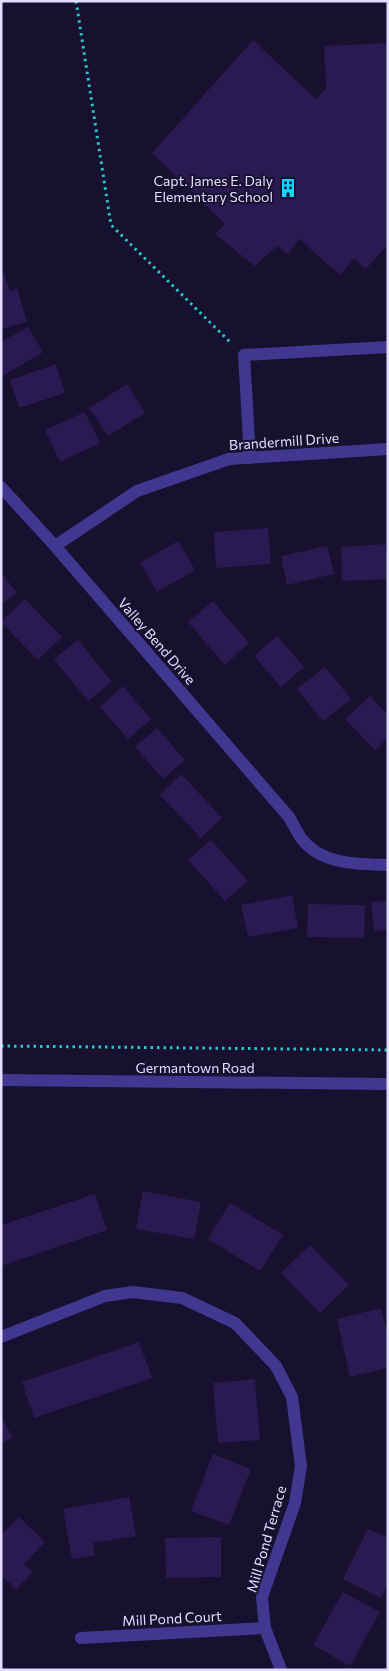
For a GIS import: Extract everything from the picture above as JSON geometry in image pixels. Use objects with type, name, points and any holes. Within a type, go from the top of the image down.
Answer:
[{"type":"street","points":[[250,458],[244,355],[388,347]]},
{"type":"street","name":"Brandermill Drive","points":[[55,546],[138,491],[230,459],[388,449]]},
{"type":"street","name":"Valley Bend Drive","points":[[1,487],[55,546],[289,817],[301,838],[317,854],[348,864],[388,865]]},
{"type":"street","name":"Germantown Road","points":[[1,1080],[388,1084]]},
{"type":"street","name":"Mill Pond Terrace","points":[[1,1336],[105,1296],[133,1292],[182,1298],[235,1323],[276,1366],[292,1397],[301,1466],[295,1503],[262,1597],[265,1628],[281,1670]]},
{"type":"street","name":"Mill Pond Court","points":[[81,1638],[265,1628]]},
{"type":"path","points":[[76,1],[111,225],[244,355]]},
{"type":"path","points":[[1,1046],[388,1050]]},
{"type":"building","name":"Capt. James E. Daly Elementary School","points":[[253,40],[316,99],[326,88],[324,46],[388,43],[388,244],[366,269],[354,259],[340,275],[299,239],[288,254],[277,246],[255,266],[215,234],[225,224],[152,153]]},
{"type":"building","points":[[1,265],[10,291],[17,288],[27,322],[1,329]]},
{"type":"building","points":[[28,327],[43,352],[1,377],[1,364],[3,364],[1,361],[1,342]]},
{"type":"building","points":[[56,364],[65,393],[19,408],[10,380]]},
{"type":"building","points":[[127,384],[145,413],[108,436],[89,408]]},
{"type":"building","points":[[85,412],[100,443],[60,462],[45,430]]},
{"type":"building","points":[[268,528],[271,564],[216,568],[214,532]]},
{"type":"building","points":[[178,541],[195,570],[157,592],[140,563]]},
{"type":"building","points":[[386,544],[388,579],[342,581],[341,547]]},
{"type":"building","points":[[327,546],[334,574],[287,585],[281,556]]},
{"type":"building","points":[[1,572],[17,593],[1,604]]},
{"type":"building","points":[[25,599],[62,637],[38,660],[1,622]]},
{"type":"building","points":[[213,601],[249,643],[225,665],[188,622]]},
{"type":"building","points":[[277,636],[304,667],[281,687],[254,656]]},
{"type":"building","points":[[78,640],[112,682],[88,701],[54,659]]},
{"type":"building","points":[[325,667],[351,699],[323,721],[297,689]]},
{"type":"building","points":[[123,686],[151,719],[128,739],[100,707]]},
{"type":"building","points":[[370,696],[388,715],[388,738],[375,750],[345,719]]},
{"type":"building","points":[[157,728],[185,760],[163,779],[135,747]]},
{"type":"building","points":[[181,774],[222,818],[201,838],[160,795]]},
{"type":"building","points":[[211,840],[248,881],[225,901],[188,860]]},
{"type":"building","points":[[292,895],[298,928],[248,937],[241,905]]},
{"type":"building","points":[[388,901],[388,930],[374,931],[371,902]]},
{"type":"building","points":[[308,904],[365,905],[364,938],[307,937]]},
{"type":"building","points":[[143,1191],[201,1202],[194,1239],[136,1229]]},
{"type":"building","points":[[95,1194],[107,1230],[1,1266],[1,1225]]},
{"type":"building","points":[[230,1203],[283,1235],[260,1271],[208,1239]]},
{"type":"building","points":[[310,1245],[349,1285],[320,1313],[281,1273]]},
{"type":"building","points":[[381,1308],[388,1336],[388,1368],[350,1377],[337,1319]]},
{"type":"building","points":[[139,1342],[152,1378],[34,1418],[22,1382]]},
{"type":"building","points":[[255,1379],[260,1440],[218,1443],[213,1383]]},
{"type":"building","points":[[1,1418],[13,1437],[1,1444]]},
{"type":"building","points":[[213,1454],[251,1469],[229,1525],[191,1511]]},
{"type":"building","points":[[129,1497],[136,1536],[93,1543],[95,1555],[72,1559],[63,1509]]},
{"type":"building","points":[[19,1517],[45,1542],[24,1564],[33,1572],[16,1589],[1,1575],[1,1535]]},
{"type":"building","points":[[368,1529],[388,1538],[388,1584],[381,1598],[343,1579]]},
{"type":"building","points":[[221,1537],[221,1577],[166,1578],[165,1538]]},
{"type":"building","points":[[343,1592],[380,1612],[350,1666],[313,1645]]},
{"type":"place","name":"Capt. James E. Daly Elementary School","points":[[288,188]]}]
